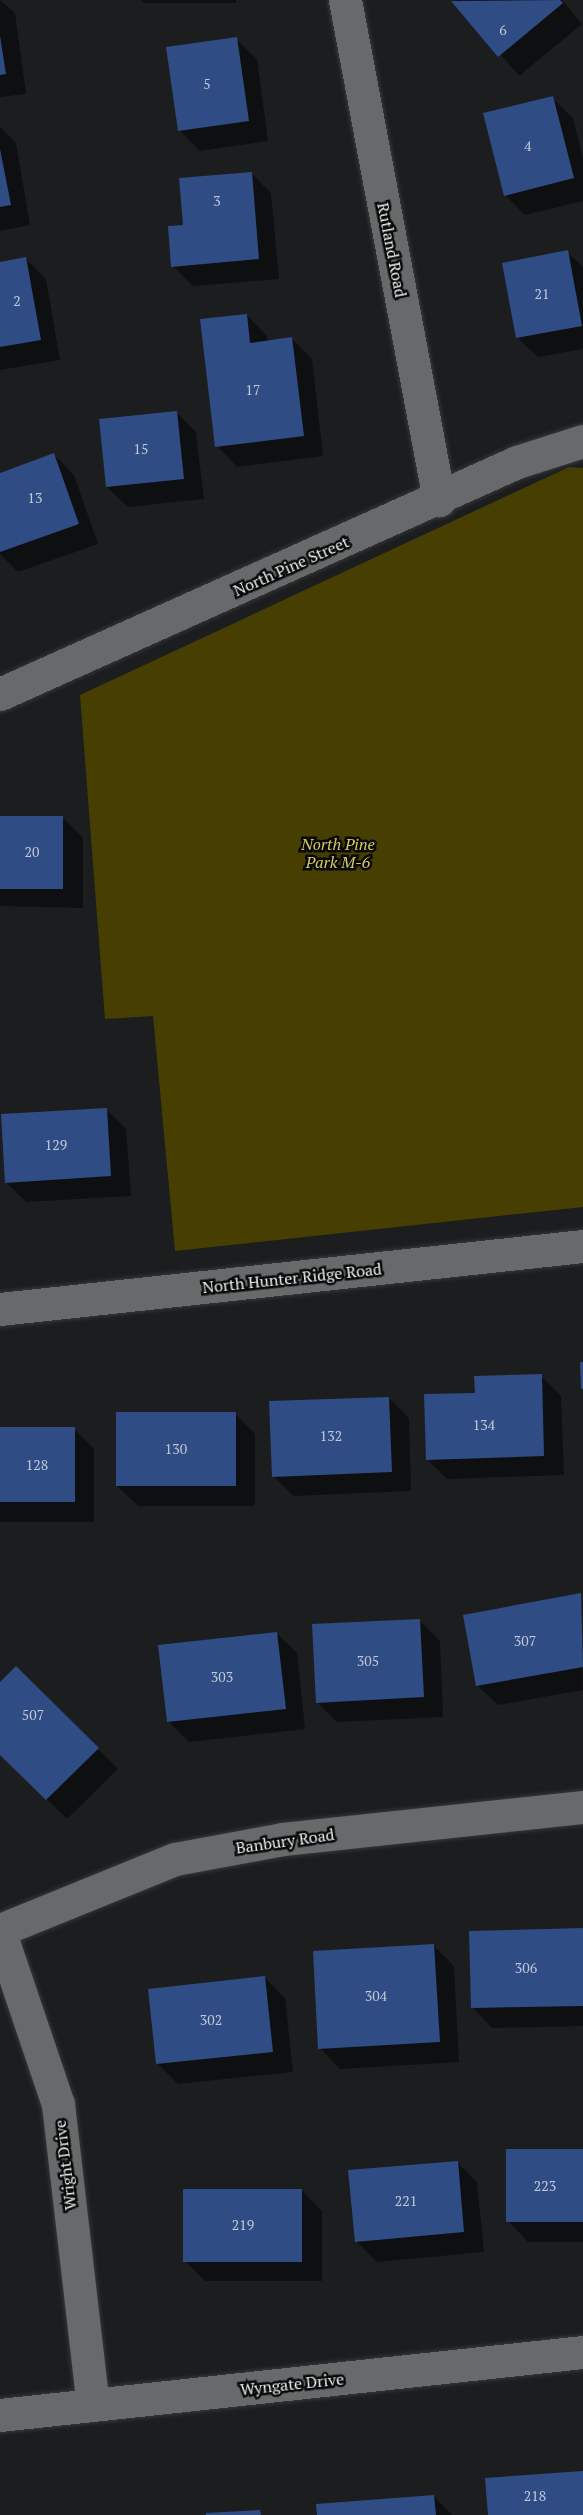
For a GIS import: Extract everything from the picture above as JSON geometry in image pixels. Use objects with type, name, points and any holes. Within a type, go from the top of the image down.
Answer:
[{"type":"street","name":"Rutland Road","points":[[345,0],[439,500]]},
{"type":"street","name":"North Pine Street","points":[[0,694],[439,500],[517,462],[583,441]]},
{"type":"street","name":"North Hunter Ridge Road","points":[[0,1309],[583,1246]]},
{"type":"street","name":"Banbury Road","points":[[0,1932],[176,1858],[283,1839],[583,1807]]},
{"type":"street","name":"Wright Drive","points":[[0,1932],[58,2104],[93,2405]]},
{"type":"street","name":"Wyngate Drive","points":[[0,2415],[583,2352]]},
{"type":"green space","name":"North Pine Park M-6","points":[[569,467],[583,468],[583,1207],[175,1251],[153,1016],[105,1019],[80,695]]},
{"type":"building","points":[[560,0],[563,3],[498,57],[451,1]]},
{"type":"building","points":[[0,36],[6,74],[0,75]]},
{"type":"building","points":[[237,37],[249,121],[178,131],[166,47]]},
{"type":"building","points":[[553,96],[574,178],[504,196],[483,113]]},
{"type":"building","points":[[0,149],[11,205],[0,207]]},
{"type":"building","points":[[252,172],[259,259],[171,267],[168,226],[183,225],[179,178]]},
{"type":"building","points":[[568,250],[582,326],[516,338],[502,263]]},
{"type":"building","points":[[26,257],[41,340],[0,347],[0,262]]},
{"type":"building","points":[[247,314],[250,343],[292,337],[304,436],[215,447],[200,319]]},
{"type":"building","points":[[177,411],[184,479],[106,487],[99,419]]},
{"type":"building","points":[[54,453],[79,524],[0,552],[0,473]]},
{"type":"building","points":[[0,816],[63,816],[63,889],[0,889]]},
{"type":"building","points":[[107,1108],[111,1176],[5,1183],[1,1114]]},
{"type":"building","points":[[580,1362],[583,1362],[583,1389],[581,1389]]},
{"type":"building","points":[[542,1374],[544,1456],[426,1460],[424,1394],[475,1393],[474,1376]]},
{"type":"building","points":[[389,1397],[392,1472],[272,1477],[269,1401]]},
{"type":"building","points":[[116,1412],[236,1412],[236,1486],[116,1486]]},
{"type":"building","points":[[0,1427],[75,1427],[75,1502],[0,1502]]},
{"type":"building","points":[[581,1593],[583,1667],[476,1686],[463,1615]]},
{"type":"building","points":[[420,1619],[424,1697],[316,1703],[312,1624]]},
{"type":"building","points":[[277,1632],[286,1709],[167,1722],[158,1645]]},
{"type":"building","points":[[16,1666],[99,1748],[46,1800],[0,1755],[0,1682]]},
{"type":"building","points":[[583,1928],[583,2006],[471,2008],[469,1931]]},
{"type":"building","points":[[434,1944],[440,2042],[318,2049],[313,1951]]},
{"type":"building","points":[[265,1976],[273,2052],[156,2064],[148,1989]]},
{"type":"building","points":[[506,2149],[583,2149],[583,2222],[506,2222]]},
{"type":"building","points":[[458,2161],[464,2232],[355,2242],[348,2170]]},
{"type":"building","points":[[183,2189],[302,2189],[302,2262],[183,2262]]},
{"type":"building","points":[[583,2471],[583,2515],[488,2515],[485,2478]]},
{"type":"building","points":[[434,2495],[436,2515],[317,2515],[316,2504]]},
{"type":"building","points":[[260,2510],[261,2515],[206,2515],[206,2513]]}]
